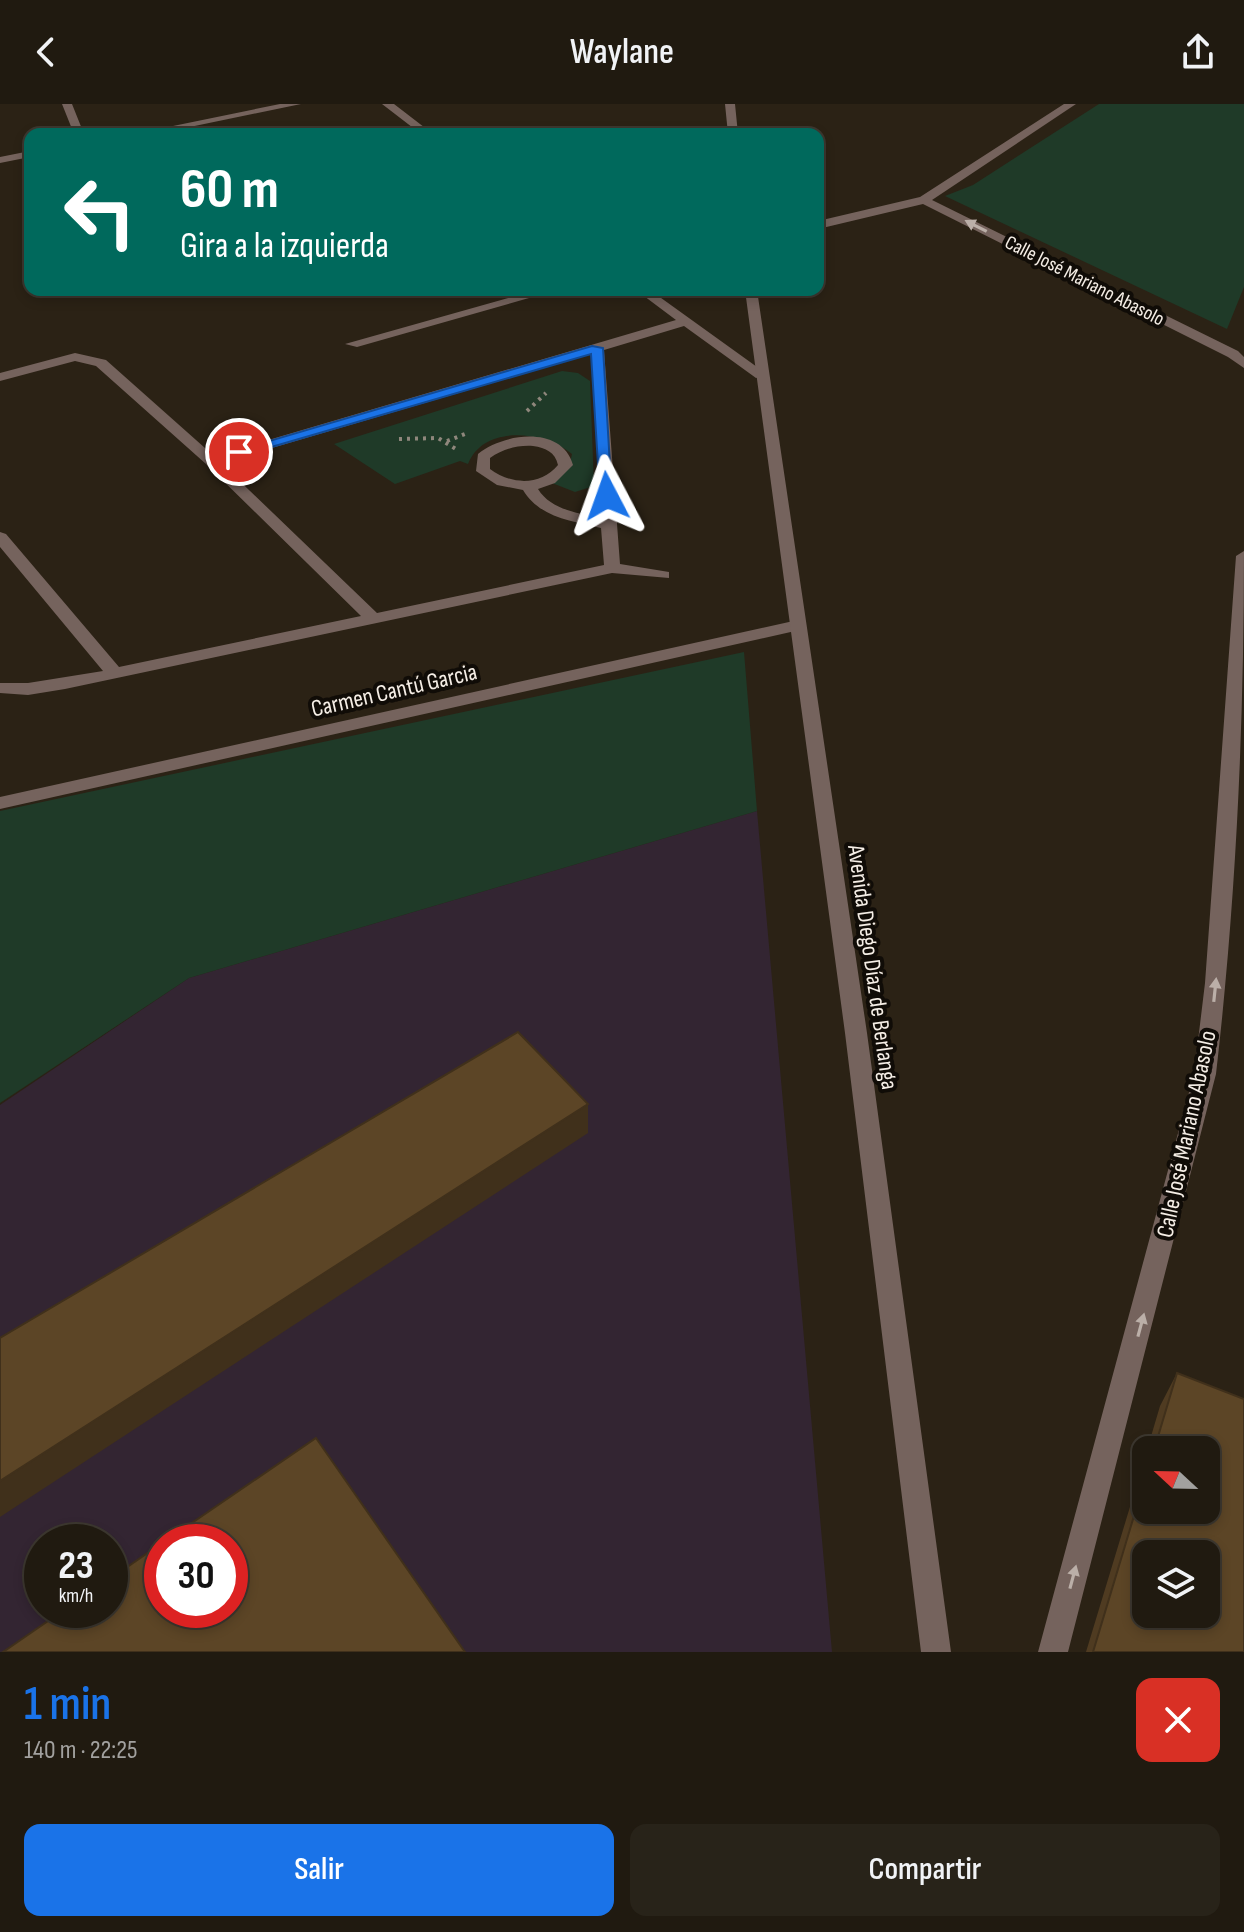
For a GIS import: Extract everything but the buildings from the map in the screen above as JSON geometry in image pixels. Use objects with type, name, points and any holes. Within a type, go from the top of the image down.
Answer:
[{"type":"street","points":[[67,104],[77,128]]},
{"type":"street","points":[[170,128],[296,104]]},
{"type":"street","points":[[387,104],[420,128]]},
{"type":"street","points":[[730,104],[732,128]]},
{"type":"street","points":[[1050,104],[1068,106]]},
{"type":"street","points":[[824,224],[924,200],[1068,106]]},
{"type":"street","points":[[0,160],[24,155]]},
{"type":"street","name":"Calle José Mariano Abasolo","points":[[924,200],[1233,354],[1244,364]]},
{"type":"street","points":[[352,344],[529,296]]},
{"type":"street","points":[[650,296],[761,375]]},
{"type":"street","name":"Avenida Diego Díaz de Berlanga","points":[[752,296],[856,1033],[936,1652]]},
{"type":"street","points":[[211,461],[684,322]]},
{"type":"street","points":[[597,348],[612,568]]},
{"type":"street","points":[[0,377],[75,357],[94,360],[211,461],[372,617]]},
{"type":"street","points":[[513,442],[539,442],[560,451],[566,465],[562,472],[542,483],[528,485],[514,485],[490,478],[483,471],[483,457],[500,445],[513,442]]},
{"type":"street","points":[[528,485],[538,502],[559,513],[609,525]]},
{"type":"street","points":[[0,537],[115,674]]},
{"type":"street","name":"Calle José Mariano Abasolo","points":[[1053,1652],[1205,1074],[1216,983],[1244,556]]},
{"type":"street","points":[[0,688],[28,689],[115,674],[612,568],[663,575]]},
{"type":"street","name":"Carmen Cantú Garcia","points":[[0,803],[798,625]]},
{"type":"path","points":[[388,436],[442,439],[452,443],[462,458]]},
{"type":"shaded area","points":[[757,811],[832,1652],[0,1652],[0,1105],[189,978]]},
{"type":"green space","points":[[1099,104],[1244,104],[1244,287],[1227,329],[945,196],[973,185]]},
{"type":"green space","points":[[562,371],[578,373],[590,381],[594,486],[575,492],[552,483],[569,468],[572,454],[560,446],[531,437],[501,437],[487,442],[476,451],[468,464],[460,461],[395,484],[334,444]]},
{"type":"green space","points":[[744,652],[757,811],[189,978],[0,1103],[0,811]]},
{"type":"route","points":[[239,452],[597,348],[607,496]]}]
